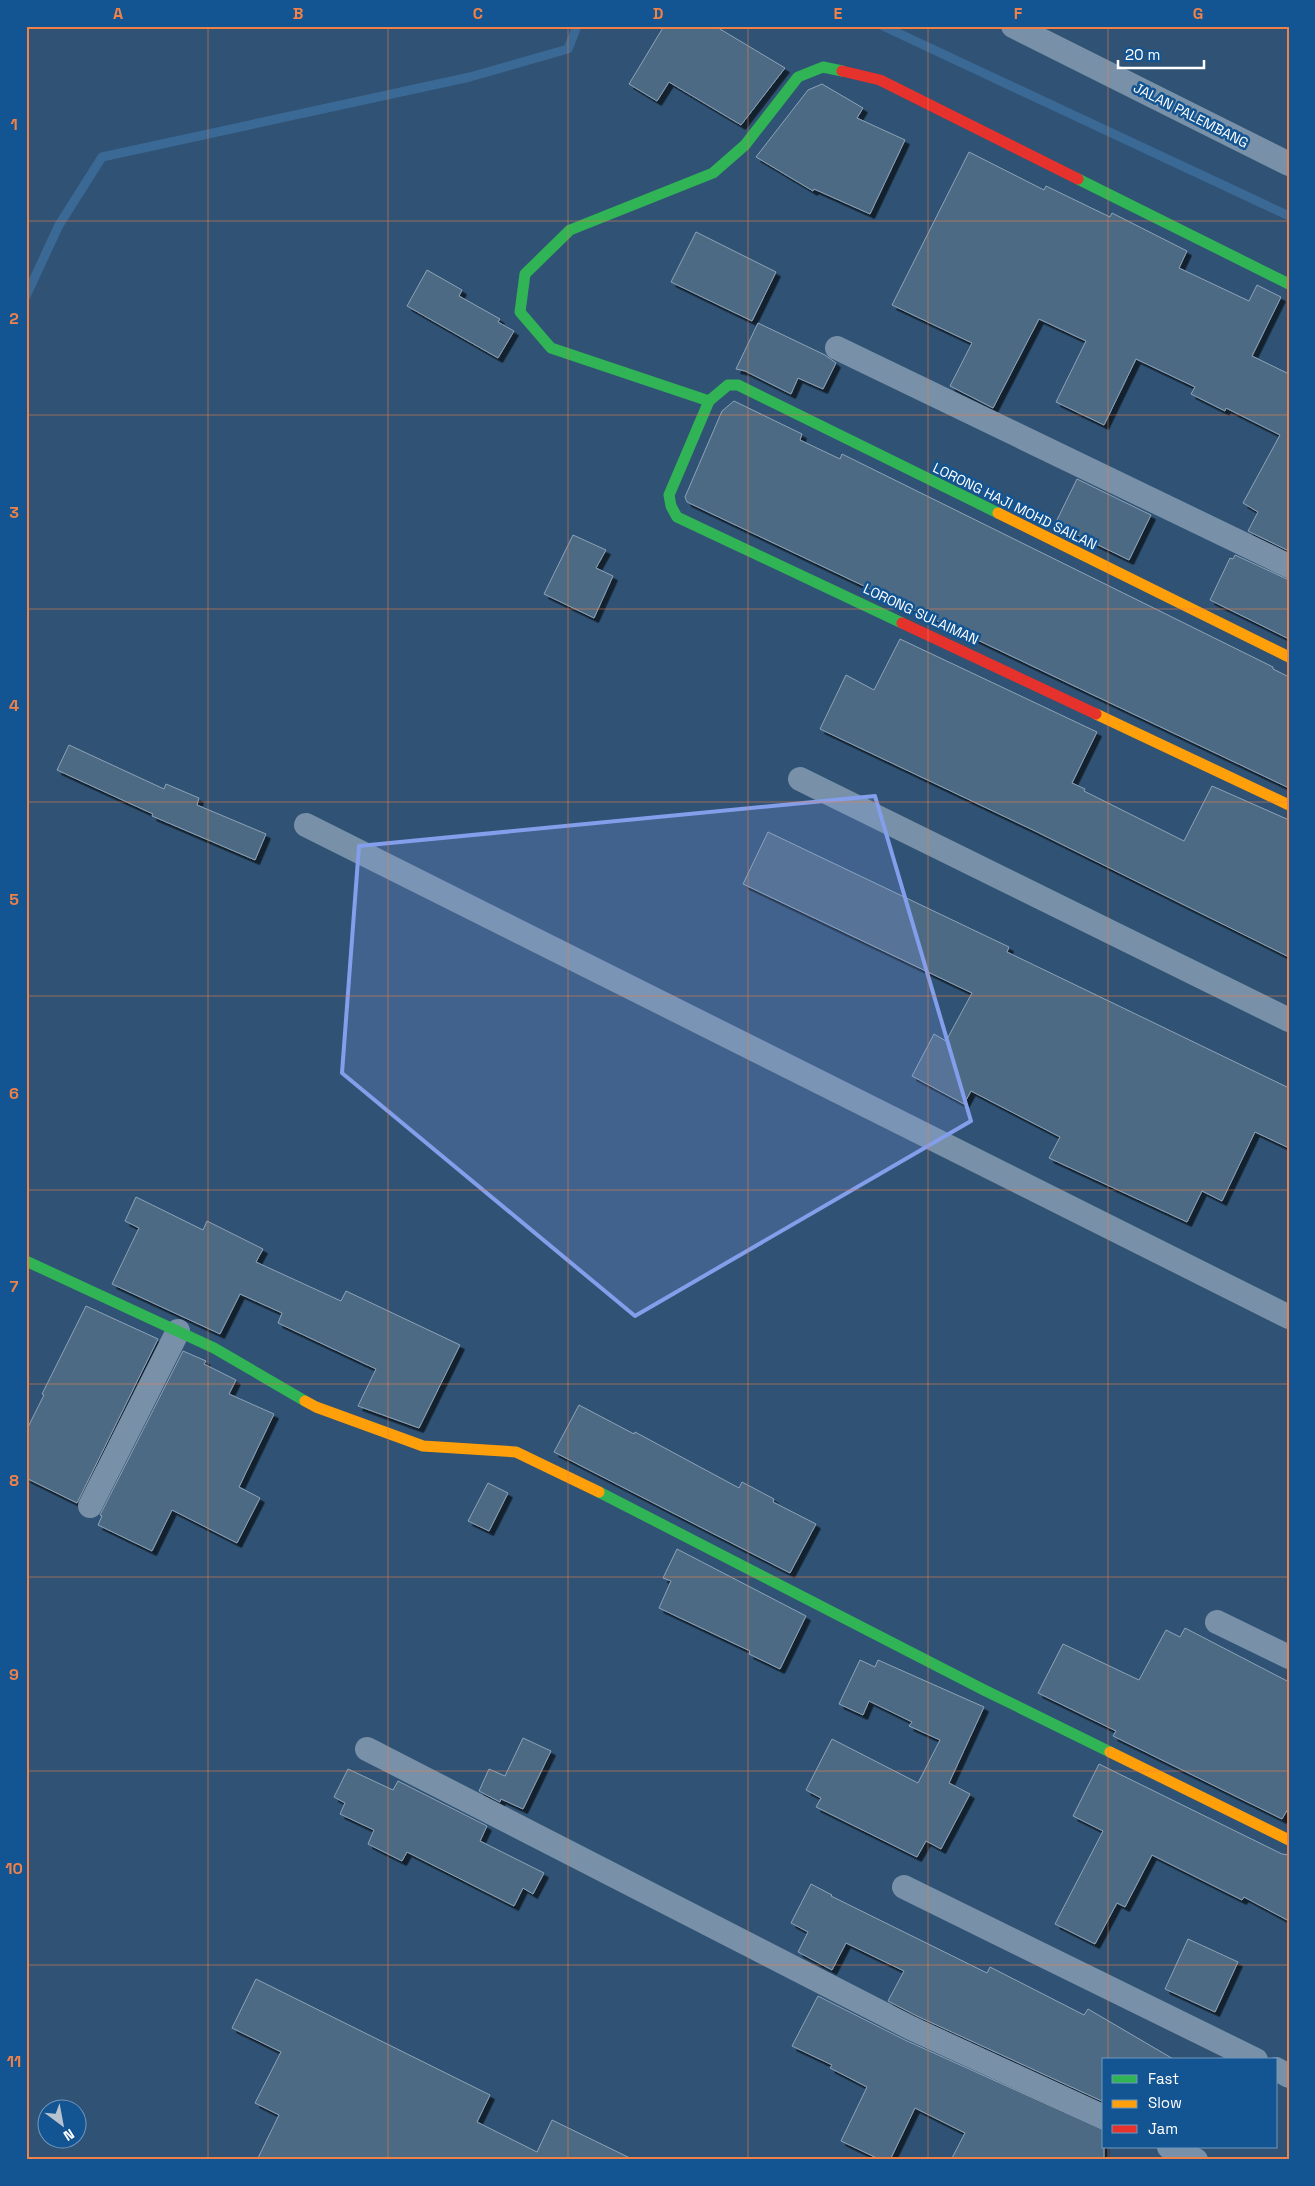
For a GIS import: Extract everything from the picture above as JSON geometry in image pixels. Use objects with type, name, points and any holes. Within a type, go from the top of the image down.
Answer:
[{"type":"street","name":"JALAN PALEMBANG","points":[[1013,26],[1289,164]]},
{"type":"street","points":[[708,401],[550,348],[520,312],[525,274],[570,230],[713,173],[745,145],[798,77],[823,67],[880,80],[1289,284]]},
{"type":"street","points":[[837,348],[1289,566]]},
{"type":"street","name":"LORONG SULAIMAN","points":[[728,385],[708,401],[669,496],[671,506],[677,517],[1289,805]]},
{"type":"street","name":"LORONG HAJI MOHD SAILAN","points":[[728,385],[738,385],[1289,657]]},
{"type":"street","points":[[800,779],[1289,1020]]},
{"type":"street","points":[[306,825],[1289,1317]]},
{"type":"street","points":[[26,1261],[214,1348],[316,1407],[423,1446],[516,1452],[554,1468],[984,1690],[1289,1840]]},
{"type":"street","points":[[90,1506],[178,1332]]},
{"type":"street","points":[[1216,1622],[1289,1657]]},
{"type":"street","points":[[367,1749],[911,2028],[1102,2116]]},
{"type":"street","points":[[904,1887],[1252,2058]]},
{"type":"street","points":[[1171,2148],[1196,2160]]},
{"type":"highlighted area","points":[[875,796],[971,1121],[635,1316],[342,1073],[359,846]]},
{"type":"building","points":[[664,26],[715,26],[785,68],[741,125],[669,82],[657,101],[629,84]]},
{"type":"building","points":[[822,84],[863,108],[857,118],[905,140],[870,214],[814,189],[813,191],[756,157],[808,90]]},
{"type":"building","points":[[969,152],[1044,190],[1046,186],[1110,217],[1112,213],[1187,251],[1179,268],[1249,301],[1257,285],[1281,297],[1252,356],[1289,374],[1289,551],[1248,531],[1258,512],[1243,503],[1280,435],[1226,408],[1225,411],[1191,394],[1195,387],[1136,359],[1104,425],[1056,402],[1086,341],[1039,319],[993,408],[950,386],[972,343],[892,305]]},
{"type":"building","points":[[696,232],[776,272],[752,321],[671,282]]},
{"type":"building","points":[[427,270],[462,290],[459,296],[500,319],[498,322],[514,331],[498,358],[407,306]]},
{"type":"building","points":[[758,323],[825,355],[836,363],[823,389],[798,378],[791,394],[745,371],[736,369]]},
{"type":"building","points":[[734,401],[802,434],[800,440],[840,459],[842,454],[1273,667],[1273,669],[1289,677],[1289,788],[687,502],[685,497],[722,411]]},
{"type":"building","points":[[1077,479],[1151,515],[1129,560],[1055,524]]},
{"type":"building","points":[[573,535],[606,550],[596,568],[613,576],[594,618],[544,594]]},
{"type":"building","points":[[1235,555],[1289,580],[1289,634],[1287,638],[1210,600],[1230,558],[1233,559]]},
{"type":"building","points":[[900,639],[1097,732],[1072,783],[1085,789],[1084,791],[1184,841],[1212,786],[1289,820],[1289,957],[1035,831],[820,729],[846,675],[874,690]]},
{"type":"building","points":[[69,745],[164,789],[166,784],[199,798],[197,805],[266,834],[255,860],[152,816],[153,814],[57,770]]},
{"type":"building","points":[[768,832],[1009,947],[1007,952],[1289,1088],[1289,1148],[1255,1132],[1222,1201],[1202,1191],[1187,1222],[1049,1158],[1060,1137],[971,1091],[964,1104],[912,1076],[934,1034],[946,1041],[972,993],[743,884]]},
{"type":"building","points":[[136,1197],[203,1230],[207,1221],[263,1249],[256,1262],[341,1301],[346,1291],[460,1345],[419,1428],[358,1406],[376,1369],[278,1323],[282,1313],[240,1294],[220,1334],[112,1284],[139,1228],[125,1221]]},
{"type":"building","points":[[86,1306],[158,1339],[77,1503],[26,1478],[26,1431],[44,1395],[42,1394]]},
{"type":"building","points":[[183,1351],[206,1361],[204,1364],[236,1380],[229,1394],[274,1414],[239,1487],[260,1498],[237,1543],[172,1510],[152,1551],[98,1525],[102,1516],[100,1515]]},
{"type":"building","points":[[579,1405],[634,1434],[635,1432],[739,1488],[742,1482],[774,1499],[773,1502],[816,1524],[790,1573],[554,1452]]},
{"type":"building","points":[[488,1483],[508,1493],[489,1531],[468,1521]]},
{"type":"building","points":[[677,1549],[806,1616],[780,1669],[749,1654],[750,1651],[659,1608],[671,1581],[663,1578]]},
{"type":"building","points":[[1185,1628],[1289,1682],[1289,1807],[1282,1819],[1113,1736],[1116,1731],[1038,1693],[1063,1644],[1139,1680],[1166,1630],[1180,1637]]},
{"type":"building","points":[[860,1660],[875,1667],[878,1660],[984,1707],[949,1783],[970,1794],[941,1849],[926,1841],[917,1857],[816,1807],[821,1798],[806,1790],[832,1739],[918,1783],[940,1740],[909,1726],[912,1722],[869,1701],[863,1715],[839,1704]]},
{"type":"building","points":[[523,1738],[551,1751],[523,1809],[501,1799],[500,1802],[479,1791],[489,1769],[505,1776]]},
{"type":"building","points":[[1099,1764],[1282,1854],[1289,1855],[1289,1921],[1244,1897],[1242,1900],[1152,1855],[1125,1907],[1117,1903],[1095,1944],[1055,1924],[1103,1831],[1073,1816]]},
{"type":"building","points":[[348,1769],[393,1790],[398,1781],[487,1826],[480,1841],[544,1873],[533,1894],[523,1888],[514,1906],[407,1852],[402,1861],[368,1844],[374,1830],[340,1814],[345,1803],[334,1797]]},
{"type":"building","points":[[811,1884],[831,1896],[987,1973],[990,1967],[1084,2015],[1088,2009],[1172,2058],[1102,2058],[1102,2101],[888,2001],[904,1971],[846,1943],[832,1970],[798,1952],[808,1932],[791,1923]]},
{"type":"building","points":[[1188,1939],[1238,1962],[1215,2012],[1165,1989]]},
{"type":"building","points":[[256,1979],[490,2095],[477,2122],[537,2152],[552,2120],[634,2160],[257,2160],[279,2115],[255,2103],[281,2052],[232,2028]]},
{"type":"building","points":[[818,1996],[905,2040],[1102,2129],[1104,2160],[951,2160],[965,2133],[915,2108],[890,2160],[881,2160],[841,2141],[867,2087],[830,2068],[832,2065],[792,2046]]},
{"type":"waterway","points":[[26,296],[59,225],[102,157],[470,77],[568,49],[577,26]]},
{"type":"waterway","points":[[883,26],[1289,216]]},
{"type":"traffic: fast","points":[[709,401],[551,348],[520,312],[525,274],[570,230],[713,173],[745,145],[798,77],[823,67],[842,71]]},
{"type":"traffic: fast","points":[[1078,179],[1289,284]]},
{"type":"traffic: fast","points":[[902,623],[677,517],[671,506],[669,495],[709,401],[728,385],[738,385],[998,513]]},
{"type":"traffic: fast","points":[[26,1261],[214,1348],[305,1401]]},
{"type":"traffic: fast","points":[[599,1492],[984,1690],[1110,1752]]},
{"type":"traffic: slow","points":[[998,513],[1289,657]]},
{"type":"traffic: slow","points":[[1096,714],[1289,805]]},
{"type":"traffic: slow","points":[[305,1401],[316,1407],[423,1446],[516,1452],[599,1492]]},
{"type":"traffic: slow","points":[[1110,1752],[1289,1840]]},
{"type":"traffic: jam","points":[[842,71],[880,80],[1078,179]]},
{"type":"traffic: jam","points":[[902,623],[1096,714]]}]
